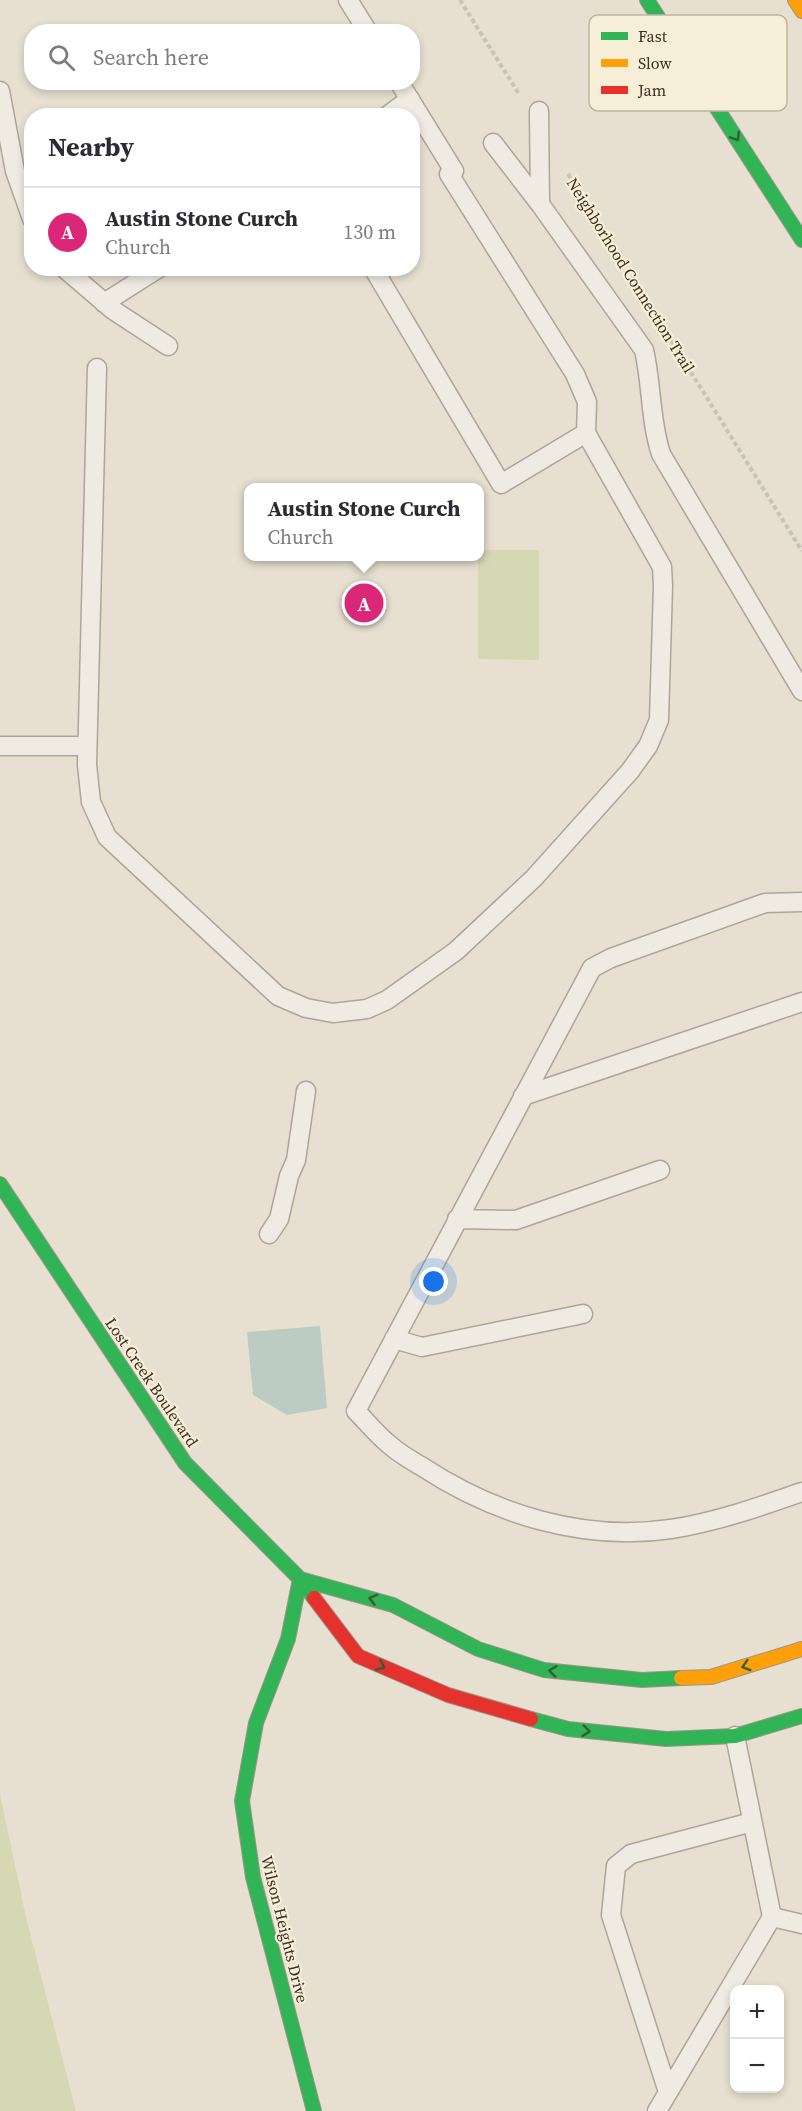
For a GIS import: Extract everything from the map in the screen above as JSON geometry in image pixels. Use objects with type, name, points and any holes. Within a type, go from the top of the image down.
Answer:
[{"type":"main road","points":[[647,0],[657,15]]},
{"type":"main road","points":[[795,0],[802,11]]},
{"type":"main road","points":[[719,111],[802,240]]},
{"type":"main road","name":"Lost Creek Boulevard","points":[[0,1184],[185,1463],[300,1579],[358,1656],[448,1695],[568,1729],[666,1739],[735,1736],[802,1716]]},
{"type":"main road","name":"Lost Creek Boulevard","points":[[300,1579],[393,1605],[478,1649],[544,1670],[642,1680],[711,1677],[802,1649]]},
{"type":"main road","name":"Wilson Heights Drive","points":[[300,1579],[288,1639],[256,1723],[242,1801],[253,1877],[314,2111]]},
{"type":"lane","points":[[348,0],[363,24]]},
{"type":"lane","points":[[404,90],[415,108]]},
{"type":"lane","points":[[0,91],[15,171],[24,196]]},
{"type":"lane","points":[[398,108],[410,99]]},
{"type":"lane","points":[[97,368],[87,746],[91,802],[107,837],[278,996],[306,1008],[333,1013],[367,1010],[387,1000],[456,951],[534,878],[630,771],[648,746],[659,720],[662,567],[586,433],[587,402],[575,374],[451,172],[420,117]]},
{"type":"lane","points":[[539,119],[540,204]]},
{"type":"lane","points":[[493,143],[540,204],[644,350],[655,435],[661,454],[802,692]]},
{"type":"lane","points":[[73,276],[104,303],[168,346]]},
{"type":"lane","points":[[104,303],[146,276]]},
{"type":"lane","points":[[378,276],[501,484],[586,433]]},
{"type":"lane","points":[[0,746],[87,746]]},
{"type":"lane","points":[[802,902],[765,903],[611,958],[592,968],[356,1411],[391,1447],[463,1492],[541,1522],[589,1531],[628,1533],[670,1529],[718,1520],[802,1492]]},
{"type":"lane","points":[[523,1096],[802,1002]]},
{"type":"lane","points":[[270,1234],[279,1219],[289,1176],[296,1160],[306,1091]]},
{"type":"lane","points":[[457,1219],[516,1220],[660,1170]]},
{"type":"lane","points":[[394,1339],[422,1347],[583,1314]]},
{"type":"lane","points":[[657,2111],[772,1917],[735,1736]]},
{"type":"lane","points":[[668,2092],[611,1915],[616,1866],[631,1854],[752,1822]]},
{"type":"lane","points":[[772,1917],[802,1924]]},
{"type":"path","points":[[460,0],[539,119]]},
{"type":"path","name":"Neighborhood Connection Trail","points":[[564,167],[658,318]]},
{"type":"path","name":"Neighborhood Connection Trail","points":[[670,339],[802,551]]},
{"type":"green space","points":[[484,550],[539,550],[539,660],[478,659],[478,561],[484,561]]},
{"type":"green space","points":[[0,1794],[27,1922],[76,2111],[0,2111]]},
{"type":"shaded area","points":[[320,1326],[327,1408],[287,1415],[253,1395],[247,1332]]},
{"type":"traffic: fast","points":[[647,0],[657,15]]},
{"type":"traffic: fast","points":[[719,111],[802,240]]},
{"type":"traffic: fast","points":[[0,1184],[185,1463],[300,1579],[314,1598]]},
{"type":"traffic: fast","points":[[300,1579],[288,1639],[256,1723],[242,1801],[253,1877],[314,2111]]},
{"type":"traffic: fast","points":[[300,1579],[393,1605],[478,1649],[544,1670],[642,1680],[681,1678]]},
{"type":"traffic: fast","points":[[531,1719],[568,1729],[666,1739],[735,1736],[802,1716]]},
{"type":"traffic: slow","points":[[795,0],[802,11]]},
{"type":"traffic: slow","points":[[681,1678],[711,1677],[802,1649]]},
{"type":"traffic: jam","points":[[314,1598],[358,1656],[448,1695],[531,1719]]},
{"type":"place","name":"Austin Stone Curch","points":[[364,603]]}]
